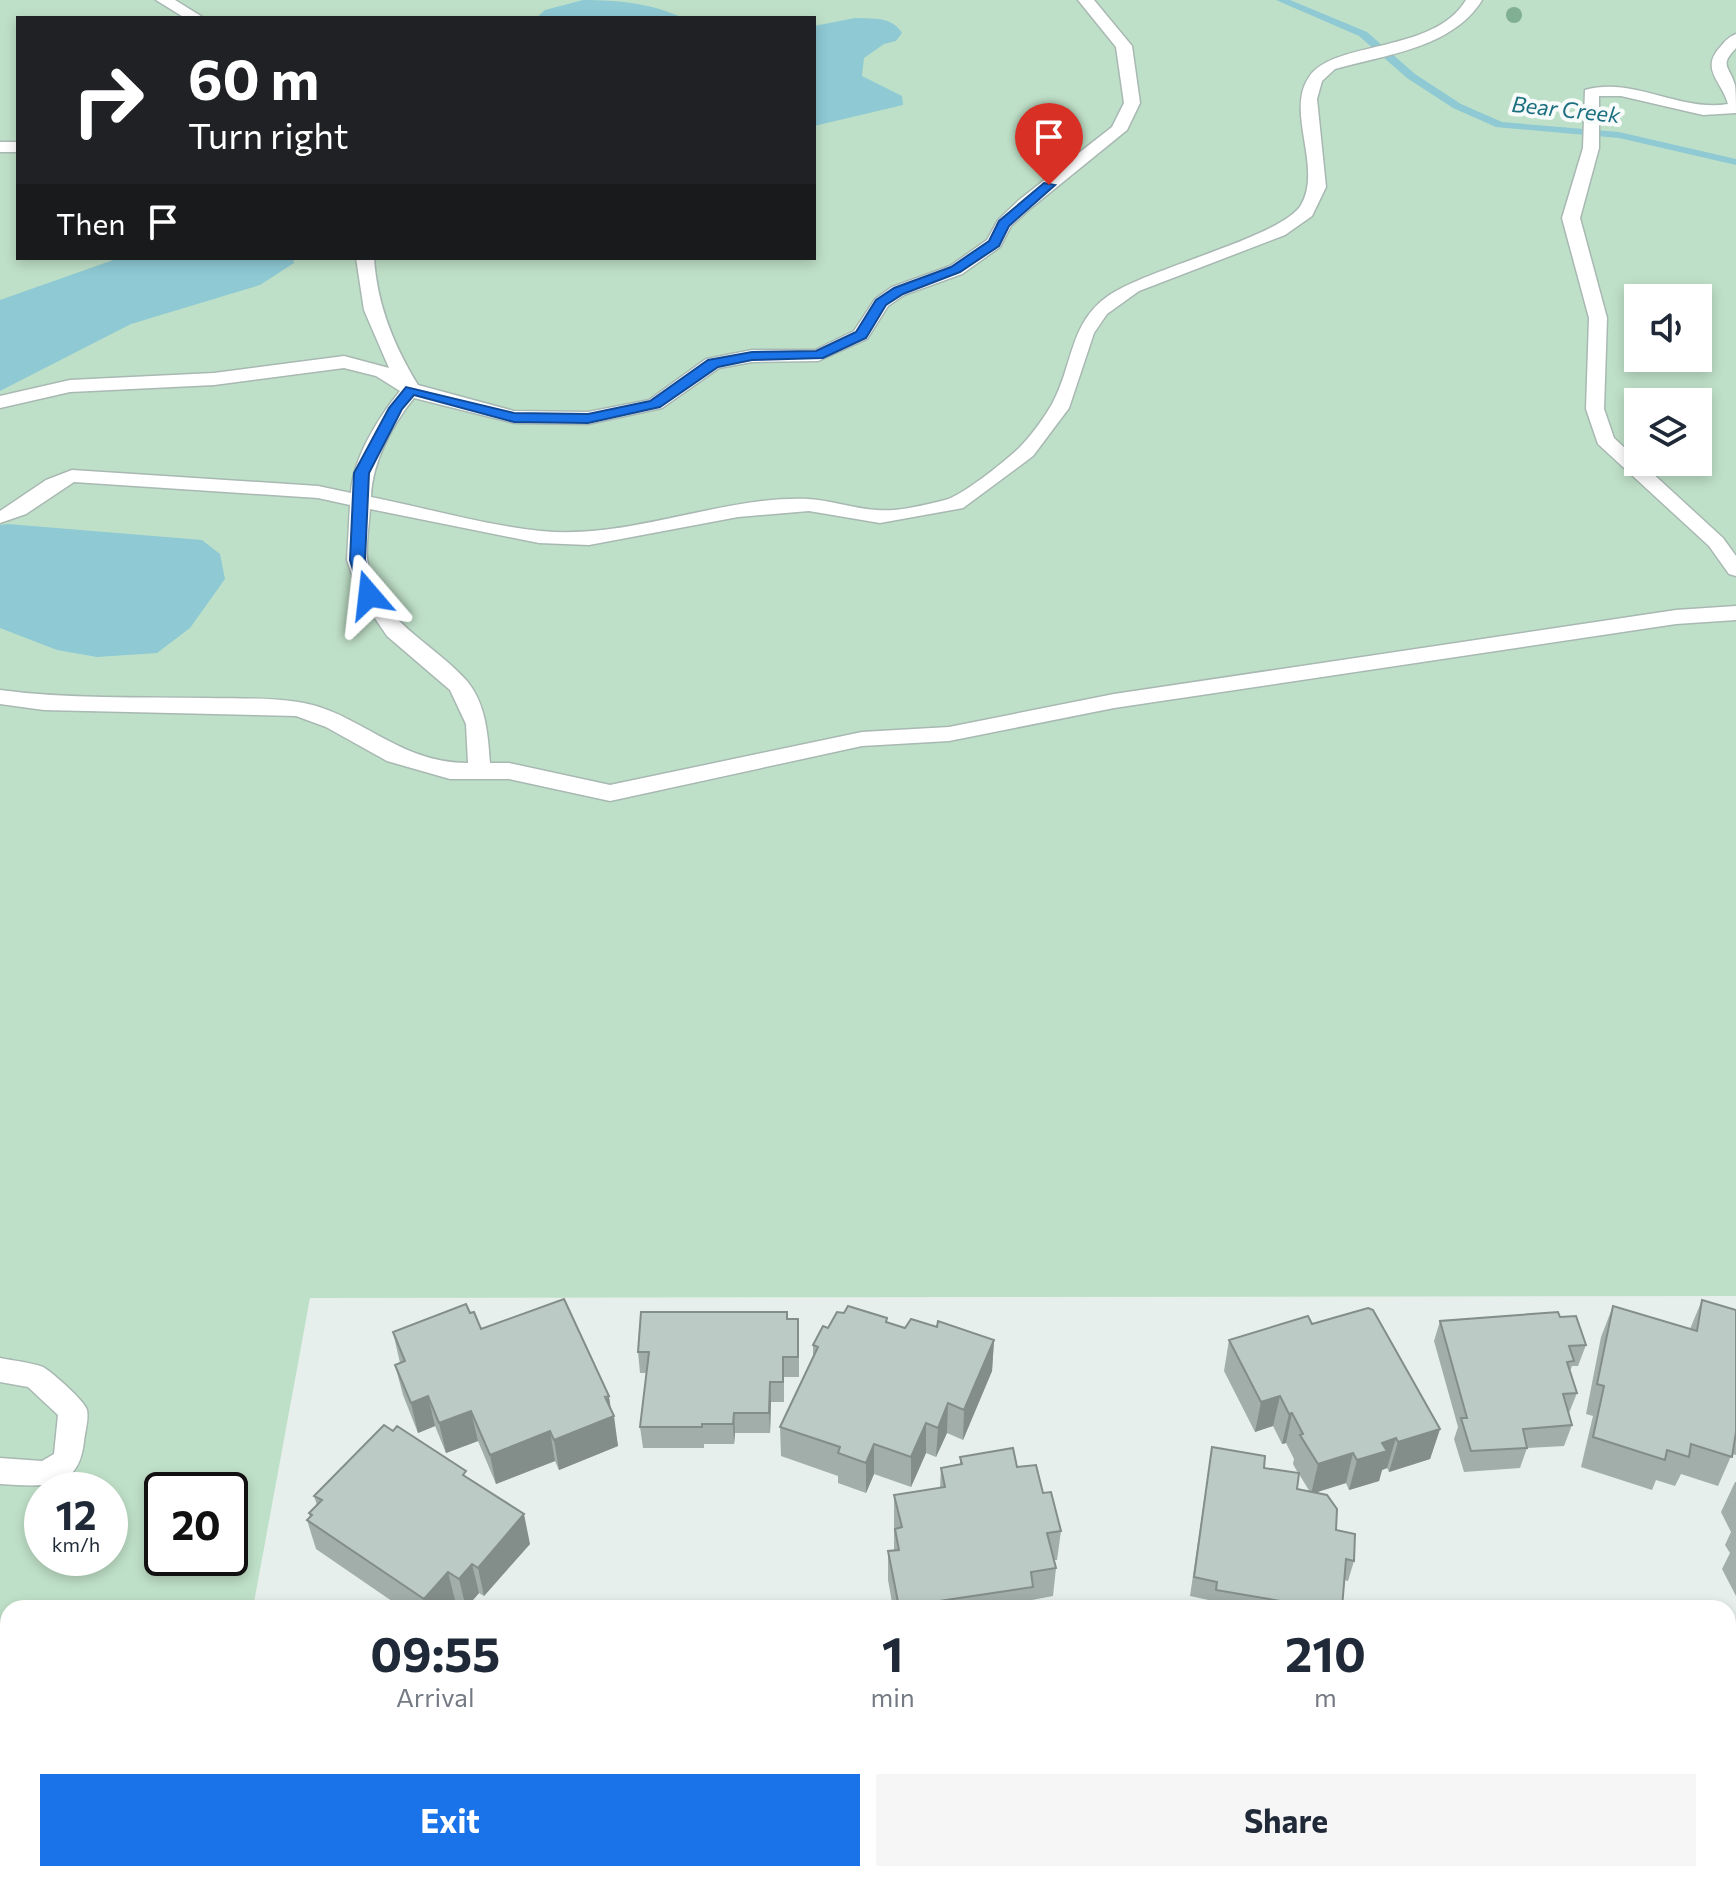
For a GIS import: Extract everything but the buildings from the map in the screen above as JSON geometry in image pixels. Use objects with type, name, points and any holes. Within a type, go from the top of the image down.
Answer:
[{"type":"street","points":[[164,0],[192,16]]},
{"type":"street","points":[[0,402],[70,386],[214,379],[344,362],[383,372],[411,390],[514,417],[588,418],[655,404],[713,363],[752,356],[818,355],[861,335],[881,303],[898,291],[956,270],[994,243],[1004,224],[1025,204],[1119,130],[1132,103],[1124,46],[1086,0]]},
{"type":"street","points":[[0,517],[13,515],[55,480],[72,476],[318,492],[539,537],[589,539],[738,511],[809,505],[880,517],[956,504],[1026,452],[1062,404],[1085,333],[1100,310],[1133,287],[1279,231],[1306,212],[1318,187],[1309,99],[1315,79],[1329,66],[1431,37],[1468,10],[1474,0]]},
{"type":"street","points":[[1736,39],[1719,57],[1718,67],[1736,102],[1735,108],[1722,111],[1696,108],[1605,89],[1591,93],[1591,148],[1571,218],[1598,318],[1595,409],[1605,440],[1716,542],[1736,570]]},
{"type":"street","points":[[365,260],[365,274],[387,352],[411,390]]},
{"type":"street","points":[[411,390],[396,408],[362,473],[357,560],[369,595],[394,631],[459,686],[477,724],[479,771]]},
{"type":"street","points":[[0,697],[44,703],[299,709],[334,722],[395,756],[450,771],[521,773],[610,793],[862,739],[949,734],[1129,699],[1676,617],[1736,613]]},
{"type":"street","points":[[0,1370],[36,1377],[73,1411],[68,1461],[45,1474],[0,1471]]},
{"type":"green space","points":[[0,0],[1736,0],[1736,1296],[310,1298],[254,1600],[0,1600]]},
{"type":"water","points":[[583,0],[609,1],[634,3],[678,16],[538,16],[545,10]]},
{"type":"water","points":[[855,18],[887,21],[898,28],[902,33],[896,41],[884,44],[864,58],[862,76],[902,96],[903,105],[816,126],[816,26]]},
{"type":"water","points":[[113,260],[293,260],[294,263],[260,285],[131,324],[0,391],[0,300]]},
{"type":"water","points":[[0,525],[202,540],[220,554],[225,579],[190,628],[157,653],[97,657],[57,650],[0,628]]},
{"type":"waterway","name":"Bear Creek","points":[[1281,0],[1363,34],[1411,76],[1457,106],[1500,125],[1619,135],[1736,162]]},
{"type":"route","points":[[369,595],[357,560],[362,473],[396,408],[411,390],[514,417],[588,418],[655,404],[713,363],[752,356],[818,355],[861,335],[881,303],[898,291],[956,270],[994,243],[1004,224],[1049,185]]}]
